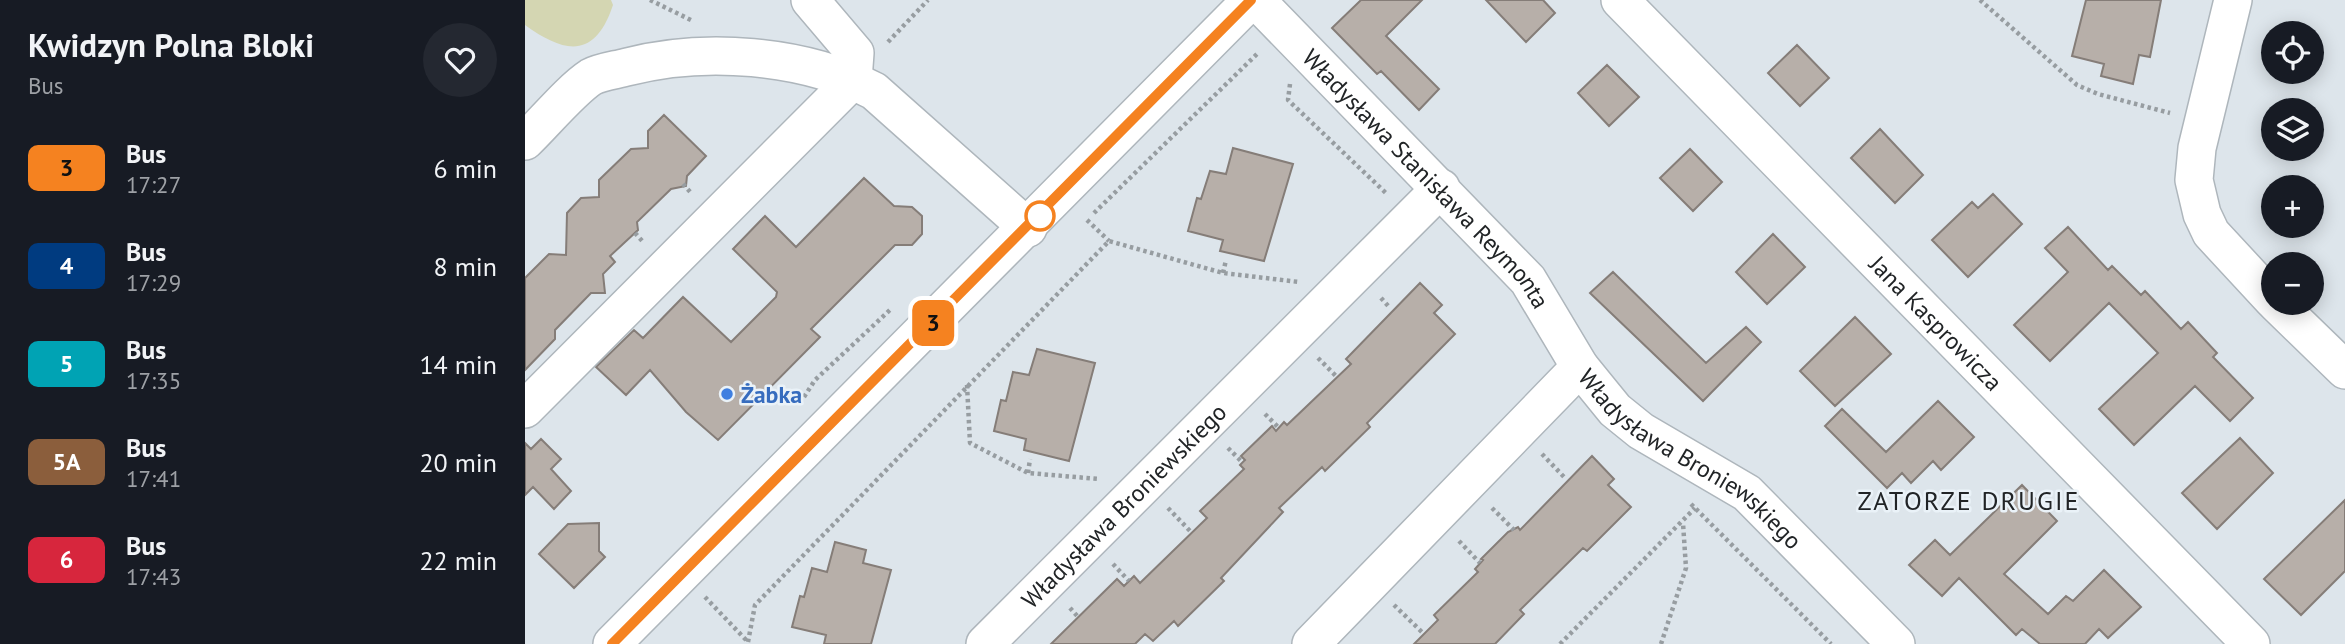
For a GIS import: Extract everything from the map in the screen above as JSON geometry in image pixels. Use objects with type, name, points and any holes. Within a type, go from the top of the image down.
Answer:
[{"type":"street","points":[[525,409],[853,80],[855,53],[810,0]]},
{"type":"street","points":[[612,644],[1254,0]]},
{"type":"street","name":"Władysława Stanisława Reymonta","points":[[1254,0],[1441,188],[1528,280],[1580,367]]},
{"type":"street","name":"Jana Kasprowicza","points":[[1620,0],[2251,644]]},
{"type":"street","points":[[2233,0],[2204,122],[2194,180],[2202,214],[2218,242],[2261,287]]},
{"type":"street","points":[[525,141],[592,77],[643,63],[699,54],[771,60],[853,80],[874,91],[1028,228]]},
{"type":"street","name":"Władysława Broniewskiego","points":[[985,644],[1154,492],[1343,286],[1441,188]]},
{"type":"street","points":[[2289,315],[2345,370]]},
{"type":"street","name":"Władysława Broniewskiego","points":[[1311,644],[1580,367],[1615,410],[1641,431],[1747,493],[1896,644]]},
{"type":"path","points":[[916,0],[923,6]]},
{"type":"path","points":[[853,80],[928,0]]},
{"type":"path","points":[[1980,0],[2077,85],[2098,94],[2204,122]]},
{"type":"path","points":[[1087,220],[1109,241],[1223,273],[1343,286]]},
{"type":"path","points":[[747,643],[755,604],[1109,241]]},
{"type":"path","points":[[1223,273],[1226,260]]},
{"type":"path","points":[[1312,352],[1337,377]]},
{"type":"path","points":[[967,384],[970,443],[1028,473],[1154,492],[1192,533]]},
{"type":"path","points":[[1257,406],[1279,428]]},
{"type":"path","points":[[1221,441],[1243,463]]},
{"type":"path","points":[[1534,445],[1566,478]]},
{"type":"path","points":[[1028,473],[1030,459]]},
{"type":"path","points":[[1686,499],[1831,644]]},
{"type":"path","points":[[1489,506],[1514,530]]},
{"type":"path","points":[[1560,644],[1695,508]]},
{"type":"path","points":[[1661,644],[1686,568],[1683,522]]},
{"type":"path","points":[[1457,539],[1480,563]]},
{"type":"path","points":[[1105,557],[1129,581]]},
{"type":"path","points":[[1384,596],[1424,634]]},
{"type":"path","points":[[706,598],[747,643]]},
{"type":"green space","points":[[525,0],[611,0],[613,5],[606,23],[588,43],[566,46],[553,42],[525,25]]},
{"type":"building","points":[[1361,0],[1422,0],[1386,36],[1439,89],[1419,110],[1381,71],[1377,74],[1332,28]]},
{"type":"building","points":[[1486,0],[1543,0],[1555,13],[1526,42]]},
{"type":"building","points":[[2086,0],[2161,0],[2150,57],[2139,55],[2133,84],[2101,76],[2104,64],[2072,56]]},
{"type":"building","points":[[1797,45],[1829,78],[1800,106],[1768,73]]},
{"type":"building","points":[[1607,65],[1639,97],[1609,126],[1578,93]]},
{"type":"building","points":[[664,115],[706,156],[687,176],[686,186],[671,189],[637,222],[638,230],[610,256],[615,262],[603,274],[605,293],[591,293],[555,330],[555,339],[525,370],[525,278],[549,254],[566,255],[567,213],[581,198],[599,197],[599,180],[631,149],[648,148],[648,131]]},
{"type":"building","points":[[1880,129],[1923,175],[1895,203],[1851,158]]},
{"type":"building","points":[[1233,148],[1293,164],[1264,261],[1220,251],[1223,240],[1188,231],[1197,198],[1201,199],[1210,171],[1226,174]]},
{"type":"building","points":[[1690,149],[1722,182],[1693,211],[1660,178]]},
{"type":"building","points":[[864,178],[894,206],[912,207],[922,216],[922,234],[912,245],[895,245],[811,329],[820,337],[718,440],[686,412],[650,370],[626,395],[596,367],[634,330],[643,338],[683,297],[731,342],[776,297],[777,292],[733,249],[765,216],[796,247]]},
{"type":"building","points":[[1993,194],[2022,224],[1968,277],[1932,240],[1972,202],[1978,208]]},
{"type":"building","points":[[2068,227],[2108,270],[2112,266],[2141,295],[2145,291],[2181,329],[2188,322],[2217,353],[2213,357],[2253,398],[2230,421],[2195,386],[2134,445],[2099,409],[2158,353],[2109,303],[2050,361],[2014,325],[2068,272],[2045,248]]},
{"type":"building","points":[[1773,234],[1805,267],[1767,304],[1736,272]]},
{"type":"building","points":[[1613,272],[1706,363],[1746,327],[1761,342],[1703,401],[1590,293]]},
{"type":"building","points":[[1420,283],[1442,305],[1434,313],[1455,334],[1367,423],[1370,427],[1325,471],[1322,467],[1279,508],[1283,512],[1221,578],[1224,581],[1178,626],[1174,621],[1153,641],[1145,634],[1135,644],[1051,644],[1117,579],[1124,586],[1134,576],[1140,583],[1207,518],[1200,511],[1244,469],[1240,465],[1245,460],[1241,456],[1272,426],[1276,431],[1284,422],[1287,425],[1351,364],[1346,359]]},
{"type":"building","points":[[1855,317],[1891,354],[1835,406],[1800,371]]},
{"type":"building","points":[[1037,349],[1095,363],[1069,461],[1024,450],[1026,439],[994,431],[1001,400],[1006,401],[1013,372],[1029,375]]},
{"type":"building","points":[[1938,401],[1974,437],[1941,470],[1933,461],[1911,483],[1902,473],[1887,488],[1825,426],[1842,409],[1886,452]]},
{"type":"building","points":[[2240,438],[2273,473],[2217,529],[2182,493]]},
{"type":"building","points":[[541,439],[561,459],[551,469],[571,491],[554,509],[533,487],[525,495],[525,443],[531,449]]},
{"type":"building","points":[[1592,456],[1614,479],[1608,485],[1631,507],[1587,551],[1583,548],[1520,610],[1524,614],[1495,644],[1414,644],[1438,620],[1434,615],[1478,572],[1475,569],[1483,560],[1481,559],[1508,532],[1518,527],[1520,530]]},
{"type":"building","points":[[2022,485],[2057,521],[2004,574],[2048,614],[2066,596],[2073,601],[2104,570],[2141,607],[2108,638],[2099,629],[2085,644],[2040,644],[2022,629],[2016,635],[1959,578],[1942,596],[1909,565],[1935,540],[1950,555]]},
{"type":"building","points":[[2345,500],[2345,571],[2301,615],[2264,579]]},
{"type":"building","points":[[599,523],[599,551],[605,557],[574,588],[539,554],[568,524]]},
{"type":"building","points":[[835,542],[866,550],[863,563],[891,570],[871,644],[824,644],[826,635],[792,627],[800,596],[804,597],[812,568],[827,572]]},
{"type":"bus line","name":"3","points":[[612,644],[1042,214],[1251,0]]},
{"type":"place","name":"Żabka","points":[[727,394]]},
{"type":"district","name":"ZATORZE DRUGIE","points":[[1969,500]]}]
